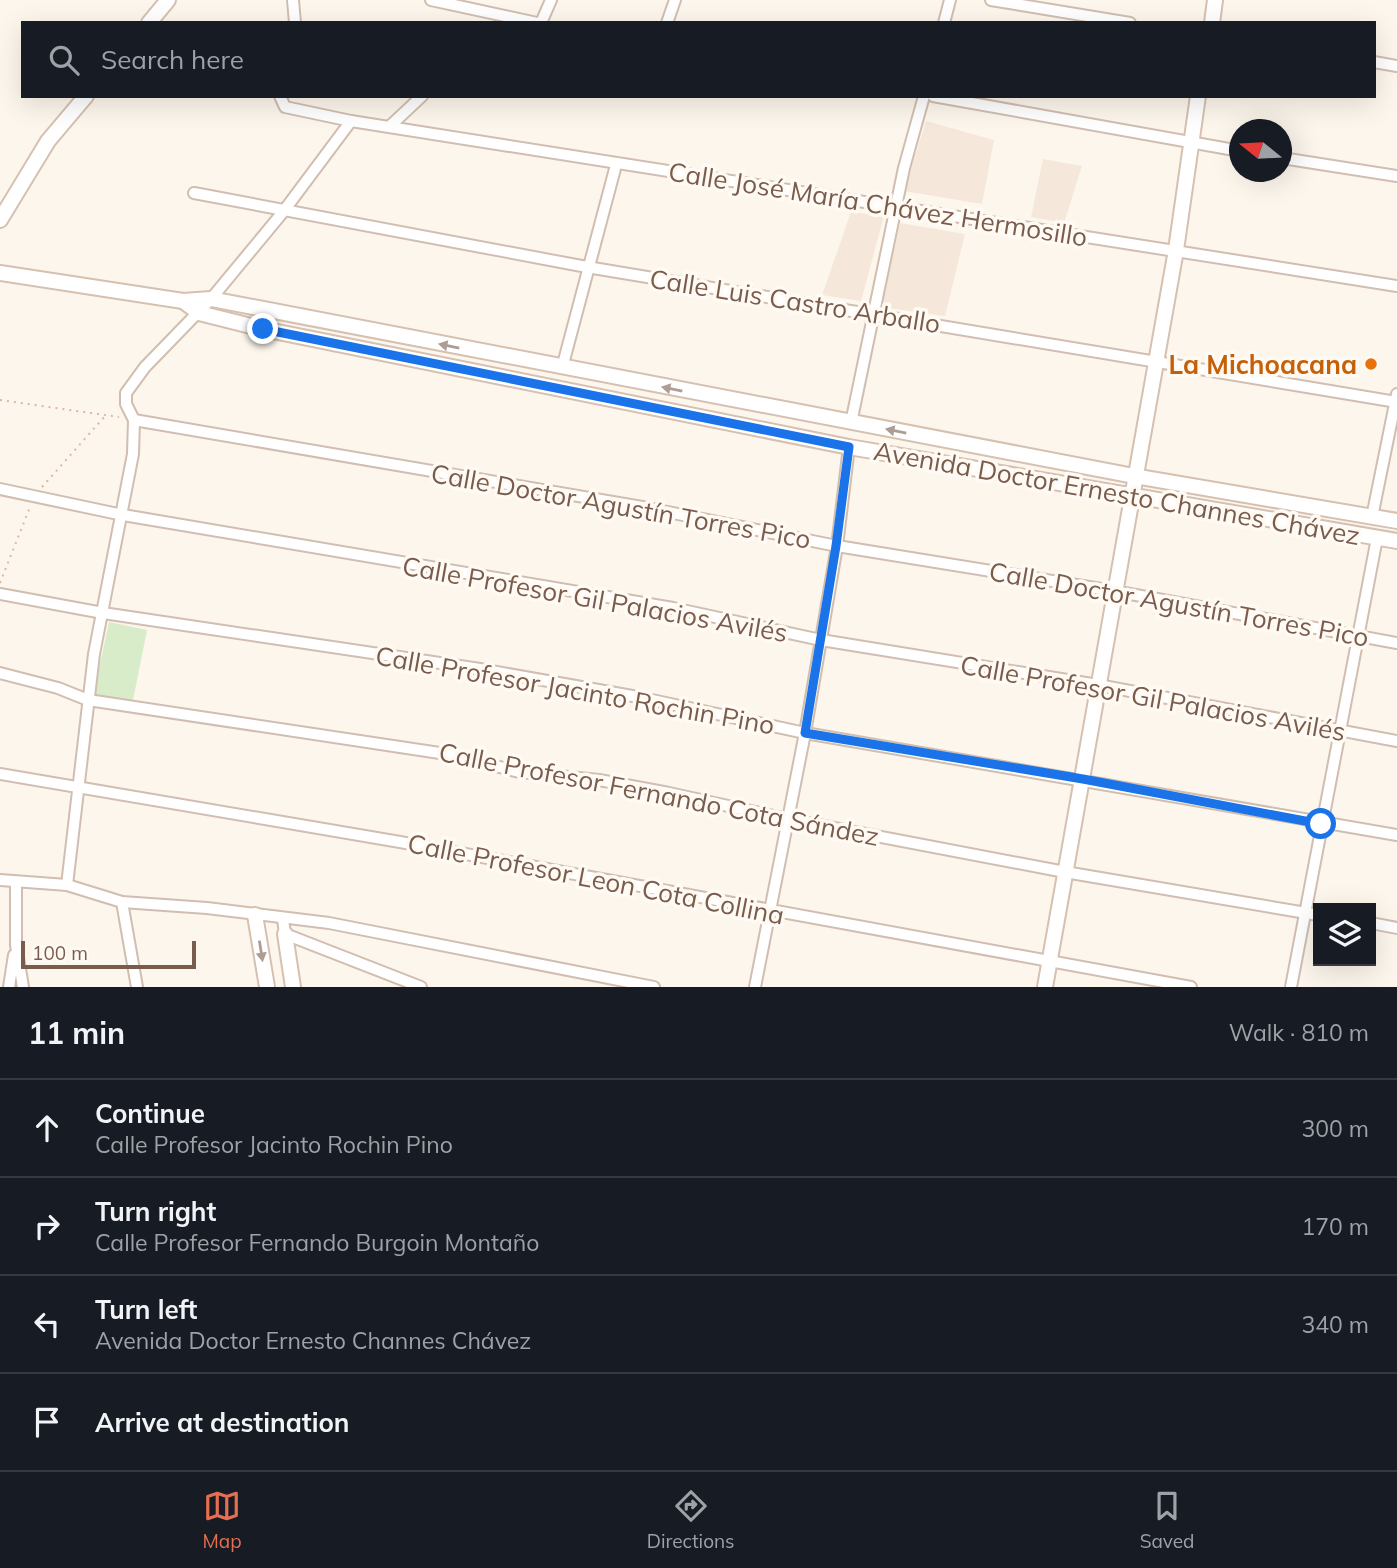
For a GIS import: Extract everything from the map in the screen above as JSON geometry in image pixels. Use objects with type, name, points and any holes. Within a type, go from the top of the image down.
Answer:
[{"type":"street","points":[[151,21],[168,0]]},
{"type":"street","points":[[293,0],[295,21]]},
{"type":"street","points":[[431,0],[503,20]]},
{"type":"street","points":[[540,21],[551,0]]},
{"type":"street","points":[[668,21],[675,0]]},
{"type":"street","points":[[945,21],[950,0]]},
{"type":"street","points":[[991,0],[1118,21]]},
{"type":"street","points":[[1212,21],[1215,0]]},
{"type":"street","points":[[1376,62],[1397,66]]},
{"type":"street","points":[[0,220],[48,141],[84,98]]},
{"type":"street","name":"Calle José María Chávez Hermosillo","points":[[280,98],[285,107],[355,121],[1397,286]]},
{"type":"street","points":[[390,126],[420,98]]},
{"type":"street","points":[[851,423],[896,205],[924,98]]},
{"type":"street","points":[[944,98],[1229,149]]},
{"type":"street","points":[[1045,987],[1176,250],[1198,98]]},
{"type":"street","points":[[67,885],[76,786],[88,700],[133,454],[134,420],[126,404],[126,393],[132,381],[211,299],[355,121]]},
{"type":"street","points":[[1292,160],[1397,176]]},
{"type":"street","points":[[562,368],[587,267],[617,164]]},
{"type":"street","name":"Calle Luis Castro Arballo","points":[[194,193],[587,267],[1396,399]]},
{"type":"street","name":"Avenida Doctor Ernesto Channes Chávez","points":[[0,274],[183,301],[211,299],[1134,476],[1397,521]]},
{"type":"street","name":"Avenida Doctor Ernesto Channes Chávez","points":[[183,301],[199,313],[849,447],[1397,541]]},
{"type":"street","points":[[1373,517],[1396,399]]},
{"type":"street","name":"Calle Doctor Agustín Torres Pico","points":[[134,420],[648,508],[836,546],[1114,591],[1397,643]]},
{"type":"street","points":[[755,987],[805,733],[836,546],[849,447]]},
{"type":"street","name":"Calle Profesor Gil Palacios Avilés","points":[[0,489],[123,515],[673,608],[821,640],[1098,685],[1397,741]]},
{"type":"street","points":[[1292,987],[1304,912],[1377,538]]},
{"type":"street","name":"Calle Profesor Jacinto Rochin Pino","points":[[0,594],[103,613],[480,669],[638,697],[805,733],[1397,835]]},
{"type":"street","name":"Calle Profesor Fernando Cota Sández","points":[[0,673],[58,688],[88,700],[440,752],[519,772],[599,780],[1065,872],[1313,914]]},
{"type":"street","name":"Calle Profesor Leon Cota Collina","points":[[0,774],[400,842],[770,912],[1191,987]]},
{"type":"street","points":[[0,880],[67,885],[122,902],[329,923],[654,987]]},
{"type":"street","points":[[9,987],[16,945],[16,883]]},
{"type":"street","points":[[122,902],[137,987]]},
{"type":"street","points":[[255,915],[267,987]]},
{"type":"street","points":[[283,919],[293,987]]},
{"type":"street","points":[[1376,924],[1397,928]]},
{"type":"street","points":[[285,934],[398,982],[421,987]]},
{"type":"street","points":[[16,945],[23,987]]},
{"type":"path","points":[[0,400],[134,420]]},
{"type":"shaded area","points":[[926,121],[994,140],[982,204],[904,191]]},
{"type":"shaded area","points":[[1043,159],[1082,166],[1064,223],[1031,217]]},
{"type":"shaded area","points":[[851,212],[884,216],[861,301],[822,295]]},
{"type":"shaded area","points":[[900,223],[965,234],[945,316],[881,307]]},
{"type":"green space","points":[[109,622],[147,630],[132,705],[93,697]]},
{"type":"place","name":"La Michoacana","points":[[1371,364]]},
{"type":"route","points":[[263,329],[849,447],[836,546],[805,733],[1083,779],[1321,824]]}]
